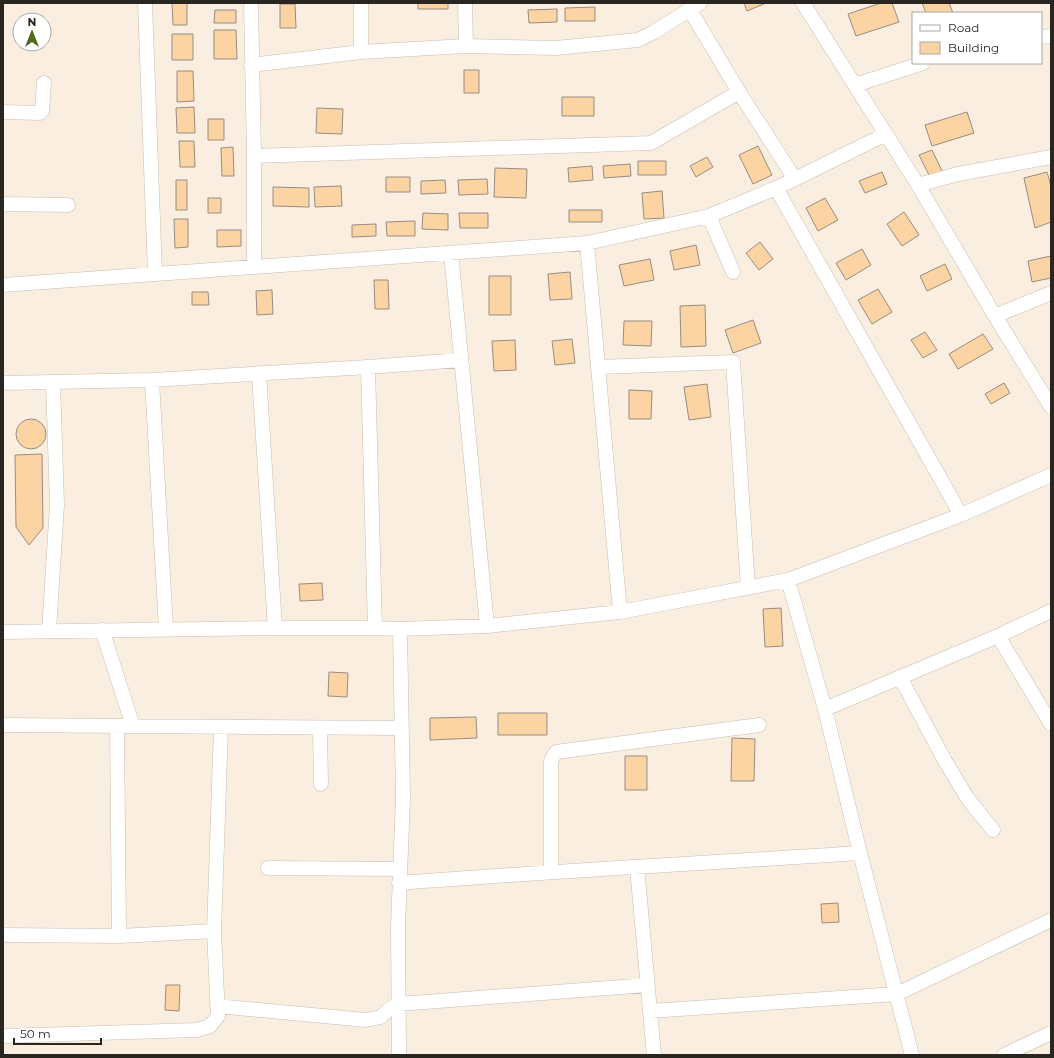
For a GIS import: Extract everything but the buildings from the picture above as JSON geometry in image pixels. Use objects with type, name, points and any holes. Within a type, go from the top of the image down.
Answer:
[{"type":"street","points":[[145,3],[155,274]]},
{"type":"street","points":[[251,3],[251,65],[254,156],[254,267]]},
{"type":"street","points":[[361,3],[361,52]]},
{"type":"street","points":[[465,3],[466,46]]},
{"type":"street","points":[[803,3],[918,185],[995,316],[1051,407]]},
{"type":"street","points":[[251,65],[361,52],[466,46],[556,48],[638,40],[654,32],[695,6],[739,92],[794,178]]},
{"type":"street","points":[[855,85],[920,64]]},
{"type":"street","points":[[3,112],[40,113],[42,111],[44,83]]},
{"type":"street","points":[[254,156],[651,143],[739,92]]},
{"type":"street","points":[[3,285],[587,243],[709,216],[776,188],[886,134]]},
{"type":"street","points":[[918,185],[958,174],[1051,157]]},
{"type":"street","points":[[776,188],[961,515]]},
{"type":"street","points":[[3,204],[68,205]]},
{"type":"street","points":[[709,216],[733,272]]},
{"type":"street","points":[[587,243],[620,612]]},
{"type":"street","points":[[451,253],[487,626]]},
{"type":"street","points":[[995,316],[1051,293]]},
{"type":"street","points":[[3,382],[152,380],[461,360]]},
{"type":"street","points":[[598,367],[733,362],[748,588]]},
{"type":"street","points":[[368,367],[375,628]]},
{"type":"street","points":[[259,373],[275,628]]},
{"type":"street","points":[[152,380],[166,629]]},
{"type":"street","points":[[49,631],[57,505],[53,382]]},
{"type":"street","points":[[3,632],[275,628],[400,629],[487,626],[620,612],[788,580],[961,515],[1051,475]]},
{"type":"street","points":[[788,580],[825,709],[912,1055]]},
{"type":"street","points":[[825,709],[1051,612]]},
{"type":"street","points":[[400,629],[403,797],[398,927],[400,1055]]},
{"type":"street","points":[[102,630],[133,726]]},
{"type":"street","points":[[998,636],[1051,724]]},
{"type":"street","points":[[900,677],[948,768],[968,800],[994,830]]},
{"type":"street","points":[[3,725],[402,728]]},
{"type":"street","points":[[550,872],[551,761],[556,752],[759,725]]},
{"type":"street","points":[[117,726],[119,936]]},
{"type":"street","points":[[3,1036],[197,1030],[210,1026],[218,1016],[214,931],[221,727]]},
{"type":"street","points":[[320,728],[321,784]]},
{"type":"street","points":[[268,868],[400,876],[637,868],[860,853]]},
{"type":"street","points":[[637,868],[654,1055]]},
{"type":"street","points":[[650,1010],[897,994],[1051,920]]},
{"type":"street","points":[[3,935],[119,936],[214,931]]},
{"type":"street","points":[[217,1006],[366,1020],[380,1017],[388,1010],[400,1004],[647,985]]},
{"type":"street","points":[[1004,1055],[1051,1033]]}]
